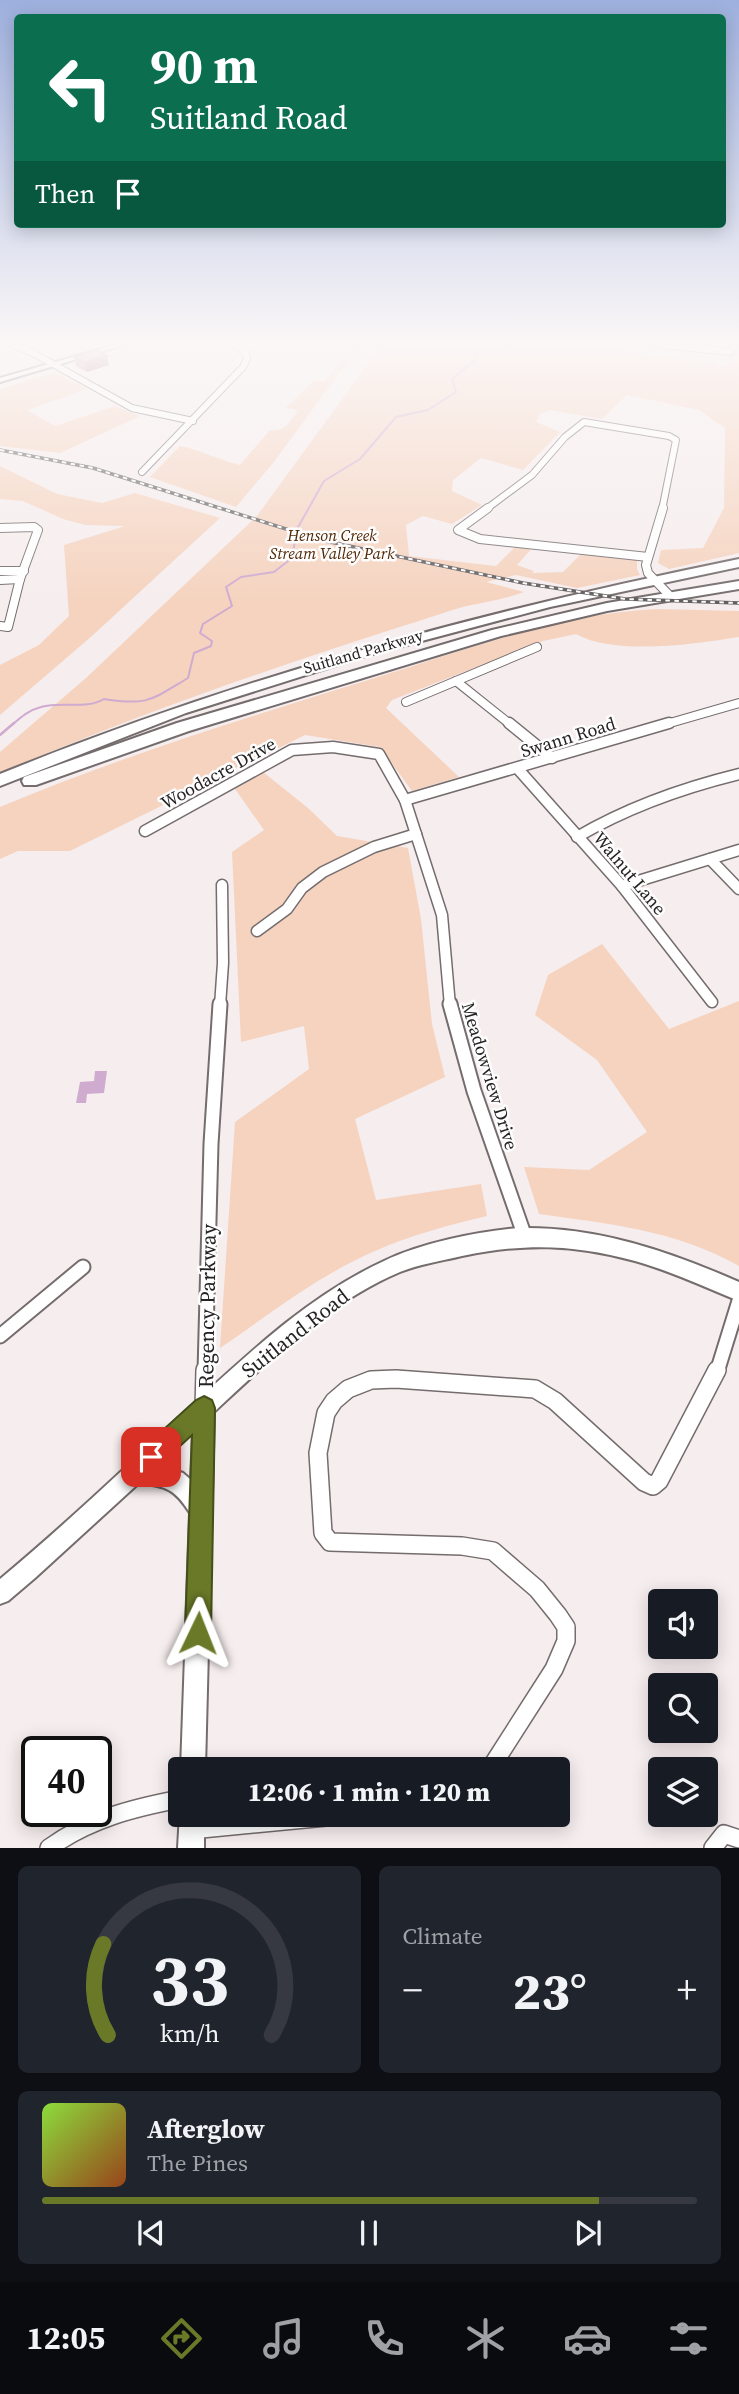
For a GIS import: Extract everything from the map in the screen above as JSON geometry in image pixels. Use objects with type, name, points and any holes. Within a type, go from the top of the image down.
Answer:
[{"type":"highway","name":"Suitland Parkway","points":[[0,780],[160,716],[320,663],[475,620],[739,563]]},
{"type":"highway","name":"Suitland Parkway","points":[[0,793],[183,727],[468,642],[558,618],[739,585]]},
{"type":"main road","name":"Suitland Road","points":[[0,1593],[267,1350],[320,1309],[385,1269],[440,1251],[525,1237],[591,1241],[652,1255],[694,1270],[739,1292]]},
{"type":"main road","name":"Regency Parkway","points":[[193,1757],[204,1408]]},
{"type":"main road","points":[[134,1472],[159,1475],[185,1485],[202,1512]]},
{"type":"street","points":[[142,472],[184,430]]},
{"type":"street","points":[[572,430],[526,480],[459,527],[459,531],[468,536],[490,540],[648,558]]},
{"type":"street","points":[[638,430],[675,439],[665,501],[646,571],[670,596]]},
{"type":"street","points":[[0,528],[37,528],[8,627],[0,626]]},
{"type":"street","points":[[0,571],[24,571]]},
{"type":"street","points":[[0,580],[20,579]]},
{"type":"street","points":[[406,702],[537,648]]},
{"type":"street","points":[[456,681],[552,758]]},
{"type":"street","name":"Swann Road","points":[[405,800],[739,703]]},
{"type":"street","name":"Woodacre Drive","points":[[145,831],[278,756],[292,750],[316,747],[379,754],[405,800]]},
{"type":"street","name":"Walnut Lane","points":[[519,769],[622,886],[712,1002]]},
{"type":"street","points":[[577,837],[623,810],[706,782],[739,774]]},
{"type":"street","name":"Meadowview Drive","points":[[405,800],[442,915],[450,1009],[474,1091],[525,1237]]},
{"type":"street","points":[[257,931],[287,909],[302,888],[323,872],[374,847],[416,834]]},
{"type":"street","points":[[622,886],[739,850]]},
{"type":"street","points":[[710,859],[739,889]]},
{"type":"street","name":"Regency Parkway","points":[[204,1408],[211,1144],[223,963],[222,885]]},
{"type":"street","points":[[0,1336],[83,1267]]},
{"type":"street","points":[[498,1757],[554,1669],[566,1641],[566,1627],[537,1589],[493,1551],[462,1546],[330,1542],[323,1533],[318,1453],[326,1413],[334,1401],[348,1389],[371,1380],[396,1379],[535,1389],[555,1401],[644,1482],[653,1486],[659,1481],[702,1405],[715,1377],[739,1301]]},
{"type":"street","points":[[49,1848],[62,1837],[102,1819],[139,1806],[168,1801]]},
{"type":"street","points":[[191,1831],[230,1827]]},
{"type":"street","points":[[713,1848],[724,1834],[739,1839]]},
{"type":"green space","points":[[0,430],[109,430],[60,453],[0,446]]},
{"type":"green space","points":[[270,430],[297,430],[236,507],[150,477],[180,446],[240,465]]},
{"type":"green space","name":"Henson Creek Stream Valley Park","points":[[319,430],[556,430],[560,432],[523,470],[481,458],[453,480],[452,491],[482,505],[452,524],[423,516],[406,525],[409,556],[496,566],[517,545],[534,546],[517,565],[534,571],[532,573],[563,572],[581,554],[637,560],[640,575],[577,588],[516,575],[486,582],[524,592],[452,610],[252,676],[100,732],[0,773],[0,752],[86,678],[257,516]]},
{"type":"green space","points":[[725,430],[739,430],[739,553],[669,569],[658,563],[661,550],[703,548],[724,508]]},
{"type":"green space","points":[[0,466],[57,494],[102,503],[135,493],[220,518],[93,635],[0,715],[0,665],[39,645],[69,616],[64,545],[125,526],[85,525],[63,519],[23,501],[0,499]]},
{"type":"green space","points":[[658,609],[739,611],[739,637],[678,645],[633,646],[592,641],[576,634],[543,641],[392,700],[386,708],[459,777],[412,791],[380,747],[305,735],[70,851],[18,851],[0,859],[0,807],[94,770],[284,706],[518,634],[587,617]]},
{"type":"green space","points":[[263,772],[308,808],[337,836],[408,848],[421,919],[432,1024],[445,1077],[355,1119],[376,1200],[481,1184],[487,1216],[416,1235],[354,1261],[295,1296],[220,1348],[235,1122],[309,1069],[304,1026],[241,1042],[232,852],[264,830],[235,789]]},
{"type":"green space","points":[[602,944],[669,1029],[739,1001],[739,1266],[691,1244],[666,1236],[617,1225],[539,1214],[524,1167],[589,1170],[647,1132],[597,1060],[535,1015],[548,975]]},
{"type":"shaded area","points":[[95,1071],[107,1071],[104,1093],[87,1094],[86,1103],[76,1103],[80,1082],[94,1081]]},
{"type":"waterway","points":[[12,725],[29,712],[49,705],[90,704],[104,699],[130,702],[149,699],[188,678],[194,653],[211,646],[212,641],[200,633],[203,624],[232,606],[226,587],[241,577],[274,572],[292,558],[297,529],[324,481],[360,459],[385,430]]},
{"type":"waterway","points":[[0,735],[14,723]]},
{"type":"railway","points":[[0,450],[93,468],[321,540],[523,583],[625,599],[739,603]]},
{"type":"route","points":[[151,1457],[204,1408],[198,1633]]}]
